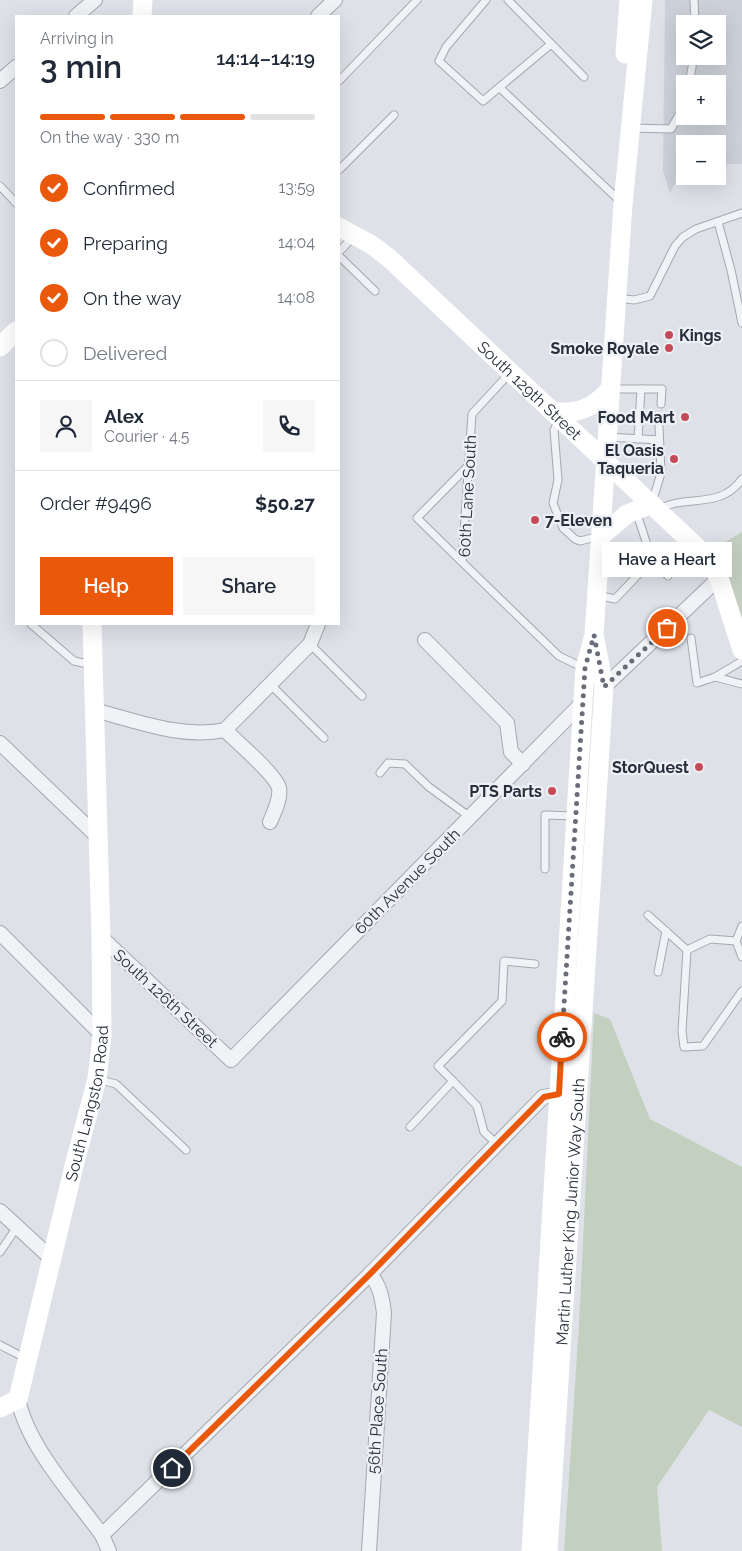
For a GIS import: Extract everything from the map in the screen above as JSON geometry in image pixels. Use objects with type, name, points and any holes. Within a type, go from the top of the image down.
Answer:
[{"type":"main road","points":[[142,15],[144,0]]},
{"type":"main road","name":"Martin Luther King Junior Way South","points":[[629,0],[623,80],[630,128]]},
{"type":"main road","name":"Martin Luther King Junior Way South","points":[[531,1551],[582,703],[585,668],[594,635],[623,204],[643,0]]},
{"type":"main road","name":"South 129th Street","points":[[347,231],[389,258],[606,462],[649,508],[702,552],[719,578],[742,650]]},
{"type":"main road","points":[[1,344],[15,332]]},
{"type":"main road","points":[[556,415],[585,410],[610,389]]},
{"type":"main road","points":[[601,536],[614,522],[649,508]]},
{"type":"main road","name":"South Langston Road","points":[[18,1399],[97,1079],[102,1035],[102,937],[92,625]]},
{"type":"main road","name":"Martin Luther King Junior Way South","points":[[548,1551],[604,687],[594,635]]},
{"type":"main road","points":[[0,1408],[18,1399]]},
{"type":"street","points":[[77,15],[94,0]]},
{"type":"street","points":[[319,15],[335,0]]},
{"type":"street","points":[[0,81],[15,68]]},
{"type":"street","points":[[604,687],[719,578]]},
{"type":"street","points":[[94,710],[184,733],[206,734],[225,730],[310,644],[318,625]]},
{"type":"street","points":[[425,640],[507,723],[511,752],[523,764]]},
{"type":"street","name":"60th Avenue South","points":[[231,1060],[582,703]]},
{"type":"street","points":[[225,730],[267,771],[279,787],[275,809],[270,822]]},
{"type":"street","points":[[0,743],[98,837]]},
{"type":"street","points":[[0,933],[102,1035]]},
{"type":"street","name":"South 126th Street","points":[[102,937],[231,1060]]},
{"type":"street","points":[[102,1536],[370,1274],[544,1097],[559,1094]]},
{"type":"street","points":[[0,1211],[52,1260]]},
{"type":"street","name":"56th Place South","points":[[368,1551],[384,1313],[380,1288],[370,1274]]},
{"type":"street","name":"South Langston Road","points":[[18,1399],[22,1417],[31,1437],[102,1536],[109,1551]]},
{"type":"lane","points":[[340,80],[417,0]]},
{"type":"lane","points":[[486,0],[446,47],[439,61],[483,101],[500,88],[531,58],[551,44]]},
{"type":"lane","points":[[508,0],[584,77]]},
{"type":"lane","points":[[694,0],[695,15]]},
{"type":"lane","points":[[500,88],[623,204]]},
{"type":"lane","points":[[340,169],[394,115]]},
{"type":"lane","points":[[630,128],[671,129],[676,120]]},
{"type":"lane","points":[[0,186],[15,201]]},
{"type":"lane","points":[[617,298],[634,300],[650,296],[675,246],[696,229],[742,213]]},
{"type":"lane","points":[[718,222],[731,270],[742,323]]},
{"type":"lane","points":[[340,249],[347,231]]},
{"type":"lane","points":[[340,257],[375,291]]},
{"type":"lane","name":"60th Lane South","points":[[511,373],[472,414],[462,562],[559,656],[585,668]]},
{"type":"lane","points":[[610,389],[662,389],[661,404]]},
{"type":"lane","points":[[638,439],[642,389]]},
{"type":"lane","points":[[556,415],[554,430],[558,480],[553,503],[563,528],[575,539],[580,541],[601,536]]},
{"type":"lane","points":[[659,426],[661,473],[649,508],[652,560],[668,576]]},
{"type":"lane","points":[[608,437],[659,440]]},
{"type":"lane","points":[[462,562],[417,518],[468,466]]},
{"type":"lane","points":[[649,508],[670,503],[709,501],[736,487],[742,478]]},
{"type":"lane","points":[[596,595],[615,599],[652,560]]},
{"type":"lane","points":[[32,625],[74,661],[93,665]]},
{"type":"lane","points":[[691,638],[697,683],[716,677],[742,661]]},
{"type":"lane","points":[[310,644],[362,696]]},
{"type":"lane","points":[[716,677],[742,684]]},
{"type":"lane","points":[[270,684],[324,738]]},
{"type":"lane","points":[[380,773],[388,763],[405,764],[429,787],[470,817]]},
{"type":"lane","points":[[545,869],[545,816],[576,816]]},
{"type":"lane","points":[[648,915],[687,950]]},
{"type":"lane","points":[[742,926],[736,941],[742,957]]},
{"type":"lane","points":[[658,972],[666,931]]},
{"type":"lane","points":[[687,950],[710,939],[736,941]]},
{"type":"lane","points":[[687,950],[682,1031],[684,1047],[703,1046],[742,991]]},
{"type":"lane","points":[[497,1144],[484,1132],[477,1106],[438,1066],[502,1001],[504,961],[535,964]]},
{"type":"lane","points":[[97,1079],[116,1084],[186,1150]]},
{"type":"lane","points":[[410,1127],[453,1081]]},
{"type":"lane","points":[[0,1252],[17,1227]]},
{"type":"lane","points":[[0,1345],[27,1359]]},
{"type":"shaded area","points":[[665,0],[742,0],[742,164],[726,164],[726,135],[676,135],[676,182],[670,193],[663,171]]},
{"type":"green space","points":[[742,532],[742,619],[715,548]]},
{"type":"green space","points":[[594,1013],[610,1019],[650,1119],[742,1167],[742,1427],[709,1410],[657,1487],[662,1551],[564,1551],[579,1325]]},
{"type":"way so far","points":[[562,1037],[585,668],[594,635],[604,687],[667,628]]},
{"type":"place","name":"Kings","points":[[669,335]]},
{"type":"place","name":"Smoke Royale","points":[[669,348]]},
{"type":"place","name":"Food Mart","points":[[685,417]]},
{"type":"place","name":"El Oasis Taqueria","points":[[674,459]]},
{"type":"place","name":"7-Eleven","points":[[535,520]]},
{"type":"place","name":"Have a Heart","points":[[667,628]]},
{"type":"place","name":"StorQuest","points":[[699,767]]},
{"type":"place","name":"PTS Parts","points":[[552,791]]},
{"type":"route","points":[[172,1468],[370,1274],[544,1097],[559,1094],[562,1037]]}]
